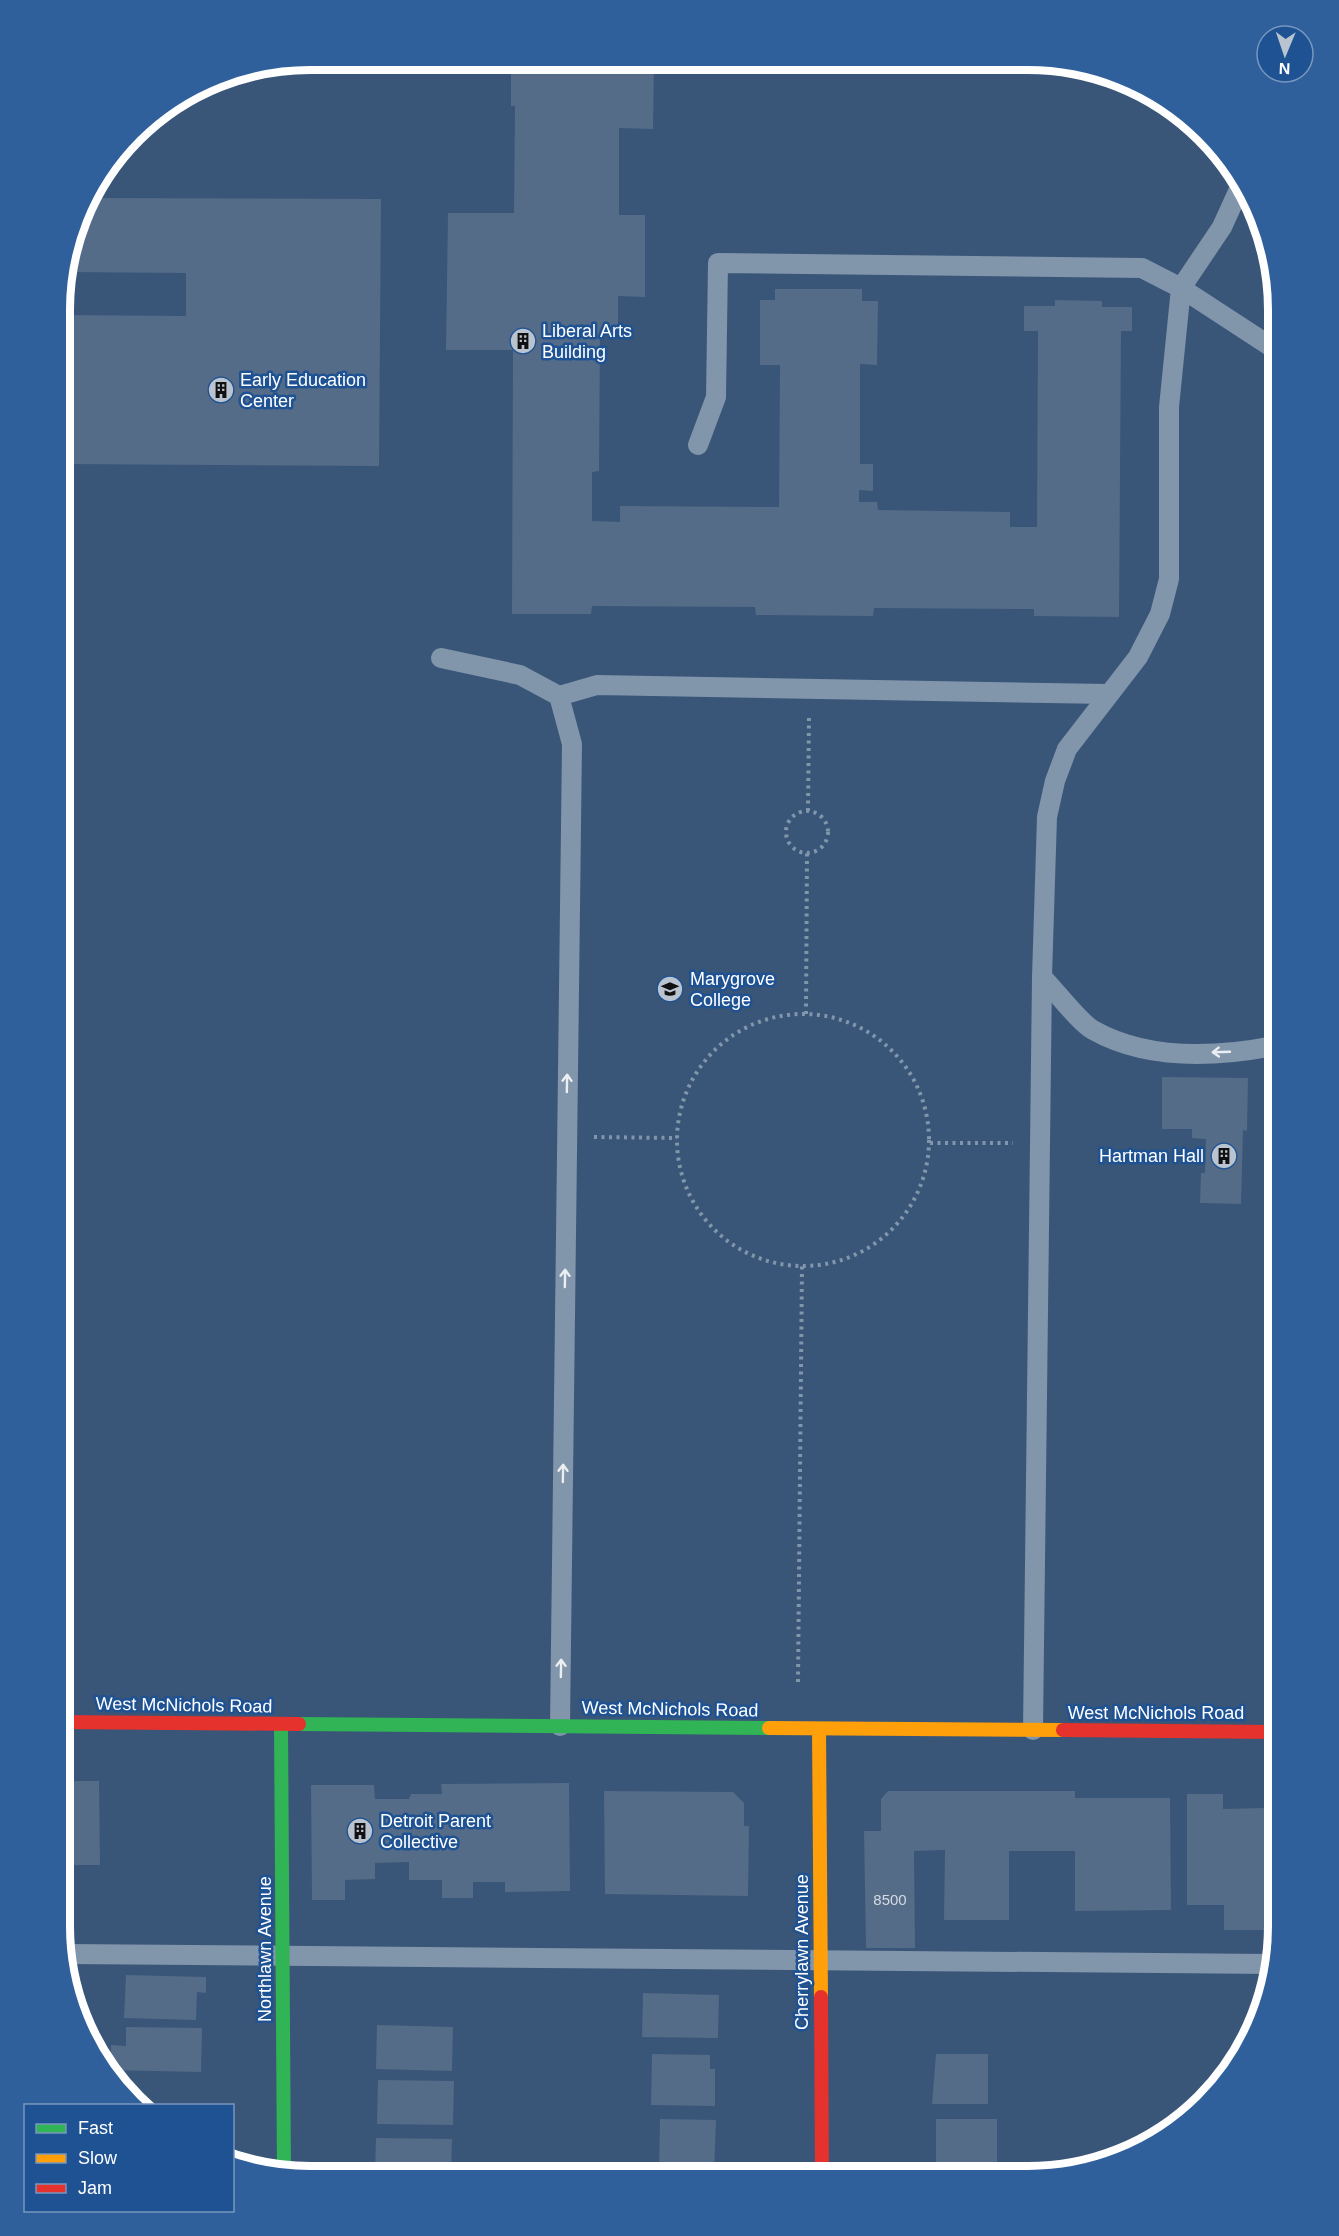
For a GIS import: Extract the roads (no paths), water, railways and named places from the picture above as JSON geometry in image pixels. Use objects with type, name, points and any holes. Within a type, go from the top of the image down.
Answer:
[{"type":"main road","name":"West McNichols Road","points":[[70,1722],[1268,1732]]},
{"type":"main road","name":"Northlawn Avenue","points":[[281,1724],[284,2164]]},
{"type":"main road","name":"Cherrylawn Avenue","points":[[819,1729],[822,2166]]},
{"type":"lane","points":[[1033,1730],[1042,977],[1047,817],[1055,781],[1067,749],[1143,646],[1160,614],[1169,579],[1169,407],[1181,288],[1222,227],[1238,193]]},
{"type":"lane","points":[[698,445],[716,397],[718,263],[1142,268],[1181,288],[1268,345]]},
{"type":"lane","points":[[441,658],[520,675],[559,696],[597,685],[1108,694]]},
{"type":"lane","points":[[559,696],[572,744],[573,769],[566,1136],[560,1726]]},
{"type":"lane","points":[[1042,977],[1092,1030],[1141,1048],[1172,1053],[1248,1051],[1268,1047]]},
{"type":"lane","points":[[73,1954],[1265,1964]]},
{"type":"place","name":"Liberal Arts Building","points":[[523,341]]},
{"type":"place","name":"Early Education Center","points":[[221,390]]},
{"type":"place","name":"Marygrove College","points":[[670,989]]},
{"type":"place","name":"Hartman Hall","points":[[1224,1156]]},
{"type":"place","name":"Detroit Parent Collective","points":[[360,1831]]}]
